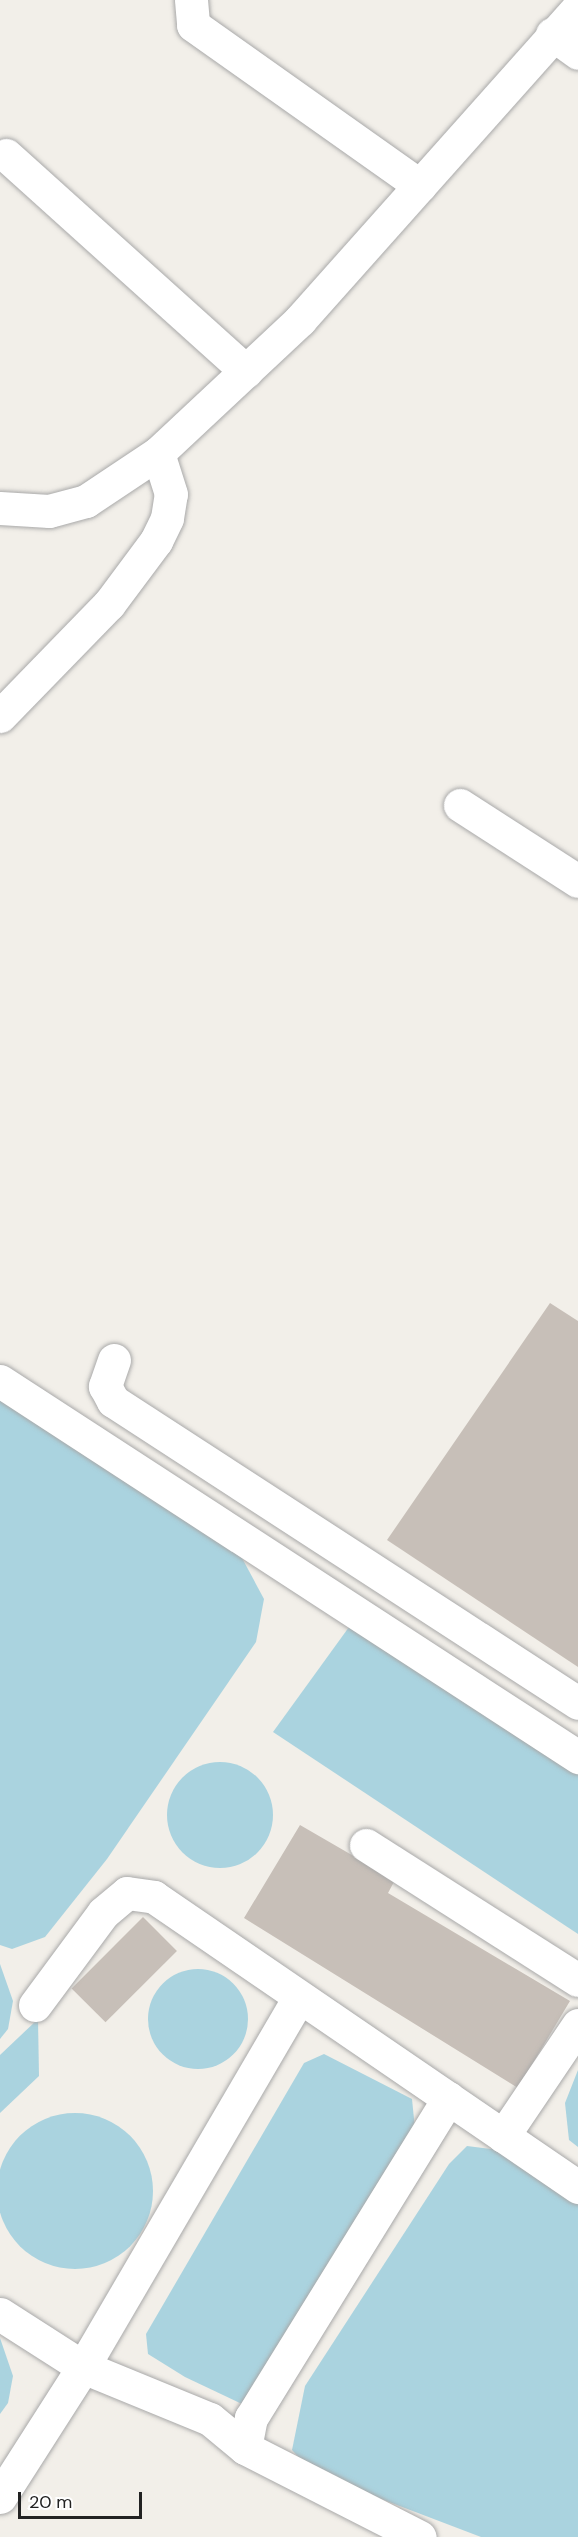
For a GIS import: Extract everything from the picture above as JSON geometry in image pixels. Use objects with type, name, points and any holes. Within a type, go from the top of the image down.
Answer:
[{"type":"street","points":[[191,0],[194,25],[420,186]]},
{"type":"street","points":[[0,508],[49,511],[87,501],[159,453],[300,320],[552,34],[578,8]]},
{"type":"street","points":[[552,34],[578,53]]},
{"type":"street","points":[[6,155],[246,371]]},
{"type":"street","points":[[0,716],[109,604],[156,541],[167,518],[171,494],[159,453]]},
{"type":"street","points":[[460,805],[578,881]]},
{"type":"street","points":[[114,1360],[105,1386],[113,1401],[578,1703]]},
{"type":"street","points":[[0,1381],[578,1756]]},
{"type":"street","points":[[366,1845],[578,1980]]},
{"type":"street","points":[[35,2005],[103,1913],[127,1893],[154,1897],[578,2187]]},
{"type":"street","points":[[0,2497],[83,2367],[299,1997]]},
{"type":"street","points":[[503,2136],[578,2025]]},
{"type":"street","points":[[245,2448],[251,2418],[448,2098]]},
{"type":"street","points":[[0,2314],[83,2367],[210,2419],[245,2448],[420,2537]]},
{"type":"water","points":[[0,1393],[235,1545],[264,1599],[256,1642],[107,1859],[45,1937],[12,1949],[0,1945]]},
{"type":"water","points":[[357,1616],[578,1766],[578,1934],[273,1732]]},
{"type":"water","points":[[220,1762],[240,1766],[257,1778],[269,1795],[273,1815],[269,1835],[257,1852],[240,1864],[220,1868],[200,1864],[183,1852],[171,1835],[167,1815],[171,1795],[183,1778],[200,1766]]},
{"type":"water","points":[[0,1964],[13,2001],[8,2029],[0,2039]]},
{"type":"water","points":[[198,1969],[217,1973],[233,1984],[244,2000],[248,2019],[244,2038],[233,2054],[217,2065],[198,2069],[179,2065],[163,2054],[152,2038],[148,2019],[152,2000],[163,1984],[179,1973]]},
{"type":"water","points":[[38,2019],[39,2076],[0,2113],[0,2055]]},
{"type":"water","points":[[324,2054],[412,2099],[415,2129],[242,2404],[185,2377],[148,2354],[146,2334],[304,2063]]},
{"type":"water","points":[[578,2070],[578,2147],[569,2140],[565,2103]]},
{"type":"water","points":[[75,2113],[90,2114],[105,2119],[130,2136],[147,2161],[152,2176],[152,2206],[147,2221],[130,2246],[105,2263],[90,2268],[75,2269],[60,2268],[45,2263],[20,2246],[3,2221],[-2,2206],[-3,2191],[-2,2176],[3,2161],[20,2136],[45,2119],[60,2114]]},
{"type":"water","points":[[467,2146],[499,2150],[529,2166],[578,2203],[578,2537],[481,2537],[313,2473],[292,2450],[305,2386],[449,2164]]},
{"type":"water","points":[[0,2338],[13,2376],[8,2403],[0,2414]]},
{"type":"building","points":[[550,1303],[578,1321],[578,1667],[387,1540]]},
{"type":"building","points":[[300,1825],[395,1880],[388,1893],[570,2001],[518,2088],[244,1918]]},
{"type":"building","points":[[143,1917],[177,1951],[106,2022],[72,1988]]}]
